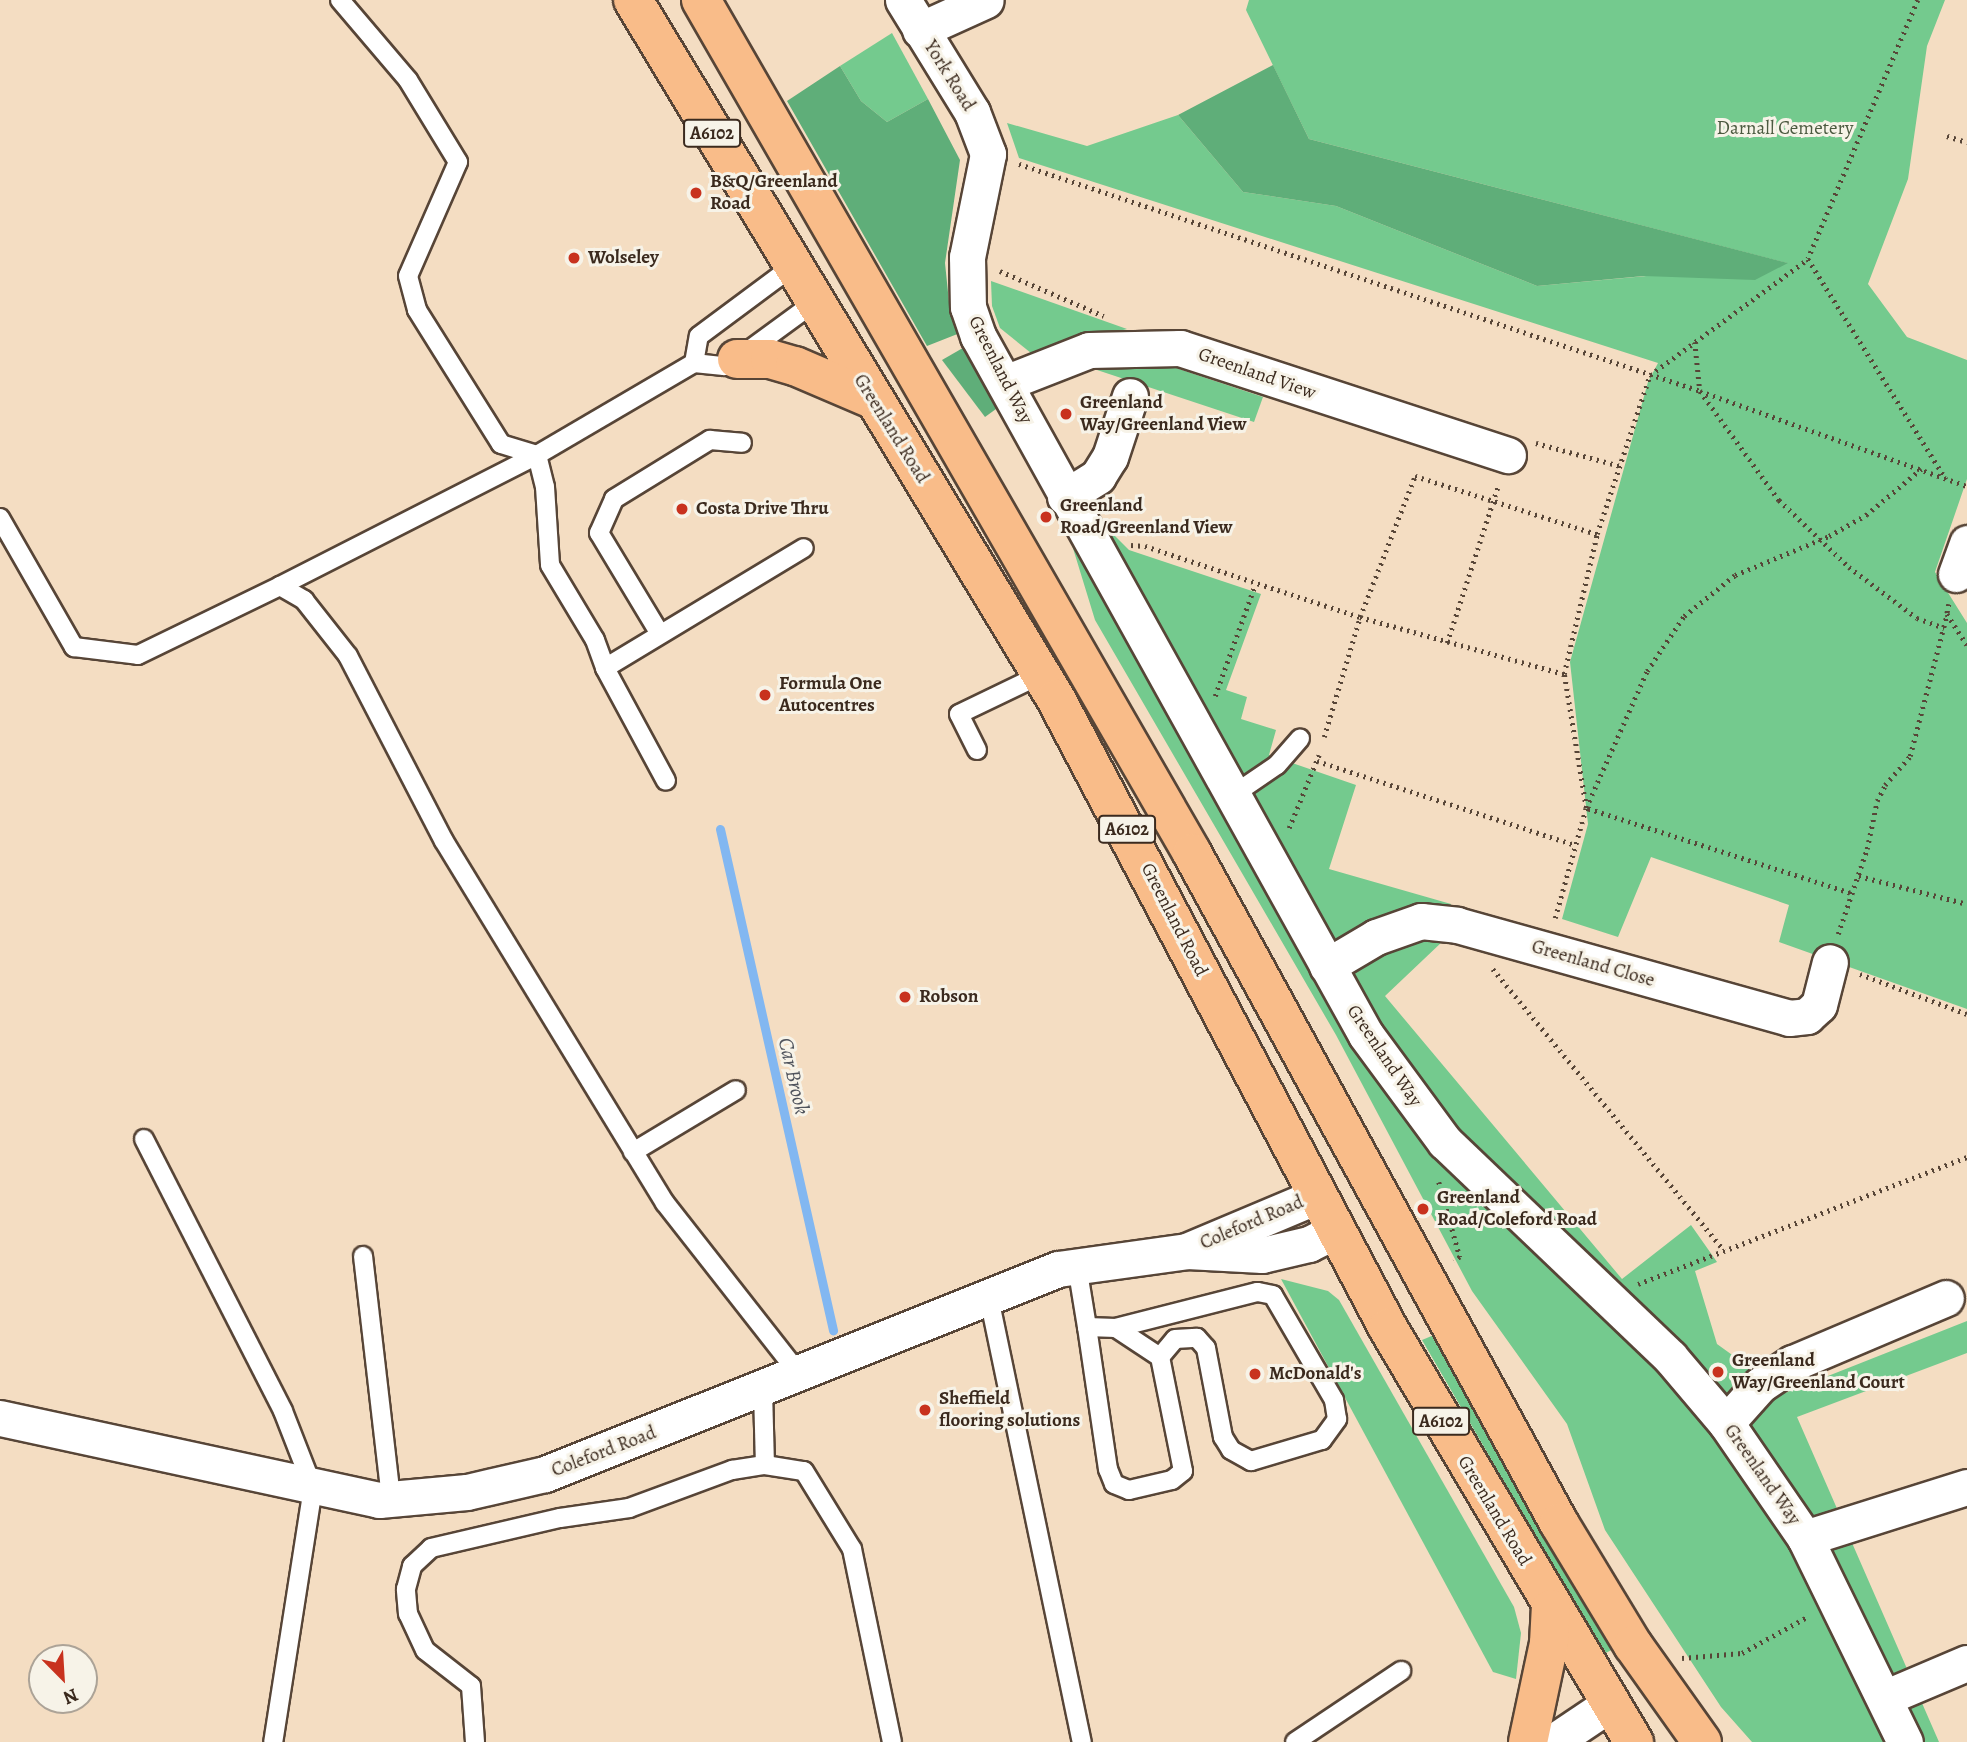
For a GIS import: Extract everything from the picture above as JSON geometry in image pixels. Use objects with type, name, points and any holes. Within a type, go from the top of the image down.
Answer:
[{"type":"highway","name":"Greenland Road","points":[[633,0],[872,399],[1042,674],[1130,834],[1335,1231],[1551,1609],[1634,1742]]},
{"type":"highway","name":"A6102","points":[[701,0],[1192,853],[1559,1523],[1633,1646],[1702,1742]]},
{"type":"highway","points":[[792,267],[831,251],[847,254],[815,302]]},
{"type":"highway","points":[[737,359],[769,359],[795,366],[872,399]]},
{"type":"highway","points":[[1317,1196],[1376,1188]]},
{"type":"highway","points":[[1335,1231],[1362,1209],[1376,1188]]},
{"type":"highway","points":[[1528,1742],[1549,1643],[1551,1609]]},
{"type":"highway","points":[[1608,1704],[1642,1701],[1676,1705]]},
{"type":"street","name":"York Road","points":[[903,0],[972,112],[988,154]]},
{"type":"street","points":[[920,30],[986,0]]},
{"type":"street","name":"Greenland Way","points":[[988,154],[967,257],[968,307],[1004,383],[1065,497],[1366,1035],[1445,1142],[1670,1357],[1726,1423],[1805,1538],[1905,1742]]},
{"type":"street","name":"Greenland View","points":[[1004,383],[1089,350],[1180,348],[1508,454]]},
{"type":"street","points":[[1065,497],[1098,476],[1111,457],[1130,396]]},
{"type":"street","name":"Greenland Close","points":[[1327,966],[1376,937],[1421,921],[1457,925],[1789,1018],[1807,1016],[1819,1005],[1830,962]]},
{"type":"street","name":"Coleford Road","points":[[1187,1251],[1317,1196]]},
{"type":"street","name":"Coleford Road","points":[[0,1418],[313,1488],[391,1499],[467,1492],[545,1474],[763,1390],[989,1298],[1077,1266],[1187,1251],[1262,1255],[1310,1244],[1335,1231]]},
{"type":"street","points":[[1726,1423],[1760,1385],[1793,1363],[1946,1298]]},
{"type":"street","name":"Greenland Way","points":[[1805,1538],[1967,1487]]},
{"type":"street","points":[[1884,1698],[1967,1663]]},
{"type":"street","points":[[1553,1742],[1608,1704]]},
{"type":"lane","points":[[340,0],[408,80],[458,162],[408,276],[417,310],[501,444],[537,455]]},
{"type":"lane","points":[[694,363],[699,336],[792,267]]},
{"type":"lane","points":[[0,518],[74,647],[138,655],[537,455],[694,363],[724,366],[815,302]]},
{"type":"lane","points":[[660,634],[599,533],[614,499],[710,440],[742,443]]},
{"type":"lane","points":[[537,455],[550,565],[595,640],[605,668],[666,781]]},
{"type":"lane","points":[[605,668],[804,548]]},
{"type":"lane","points":[[279,586],[303,600],[348,656],[444,841],[665,1203],[800,1375]]},
{"type":"lane","points":[[977,750],[959,714],[1042,674]]},
{"type":"lane","points":[[1233,795],[1277,765],[1300,739]]},
{"type":"lane","points":[[633,1152],[736,1090]]},
{"type":"lane","points":[[144,1139],[283,1411],[313,1488],[273,1742]]},
{"type":"lane","points":[[363,1256],[391,1499]]},
{"type":"lane","points":[[1077,1266],[1108,1469],[1114,1484],[1129,1490],[1172,1480],[1183,1471],[1161,1364],[1116,1328]]},
{"type":"lane","points":[[1087,1327],[1116,1328],[1257,1292],[1273,1295],[1334,1399],[1337,1419],[1322,1440],[1251,1461],[1231,1450],[1223,1437],[1206,1348],[1197,1338],[1188,1336],[1175,1339],[1161,1364]]},
{"type":"lane","points":[[989,1298],[1082,1742]]},
{"type":"lane","points":[[763,1390],[765,1465]]},
{"type":"lane","points":[[475,1742],[471,1686],[425,1650],[408,1614],[406,1588],[412,1566],[431,1548],[560,1518],[629,1508],[732,1470],[765,1465],[804,1471],[852,1549],[892,1742]]},
{"type":"lane","points":[[1294,1742],[1401,1671]]},
{"type":"path","points":[[1586,808],[1564,674],[1597,534],[1650,375],[1808,258],[1918,0]]},
{"type":"path","points":[[1947,136],[1967,142]]},
{"type":"path","points":[[988,154],[1700,391],[1967,486]]},
{"type":"path","points":[[967,257],[1117,321]]},
{"type":"path","points":[[1808,258],[1946,479]]},
{"type":"path","points":[[1695,342],[1700,391],[1779,499],[1818,539],[1917,618],[1944,628]]},
{"type":"path","points":[[1447,643],[1513,437],[1620,466]]},
{"type":"path","points":[[1546,950],[1586,808],[1647,671],[1685,615],[1735,575],[1866,515],[1921,470]]},
{"type":"path","points":[[1273,868],[1317,761],[1360,617],[1415,476],[1597,534]]},
{"type":"path","points":[[1091,543],[1146,545],[1255,585],[1447,643],[1564,674]]},
{"type":"path","points":[[1962,558],[1910,757],[1885,785],[1877,801],[1858,876],[1850,893],[1830,962],[1967,1014]]},
{"type":"path","points":[[1200,737],[1255,585]]},
{"type":"path","points":[[1947,614],[1967,645]]},
{"type":"path","points":[[1317,761],[1576,845]]},
{"type":"path","points":[[1586,808],[1850,893]]},
{"type":"path","points":[[1858,876],[1967,904]]},
{"type":"path","points":[[1491,967],[1724,1250]]},
{"type":"path","points":[[1425,1278],[1460,1257],[1430,1150],[1445,1142]]},
{"type":"path","points":[[1608,1296],[1967,1157]]},
{"type":"green space","name":"Darnall Cemetery","points":[[1249,0],[1945,0],[1927,46],[1908,179],[1868,284],[1907,337],[1967,360],[1967,479],[1935,572],[1967,623],[1967,1009],[1779,942],[1789,905],[1651,857],[1618,937],[1562,919],[1588,824],[1570,662],[1648,382],[1658,363],[1019,158],[1007,123],[1087,146],[1178,115],[1243,192],[1336,206],[1537,286],[1787,263],[1309,139],[1246,10]]},
{"type":"green space","points":[[892,33],[928,99],[887,122],[861,101],[840,66]]},
{"type":"green space","points":[[1273,65],[1309,139],[1788,263],[1755,280],[1644,276],[1537,286],[1336,206],[1243,192],[1178,115]]},
{"type":"green space","points":[[840,66],[861,101],[887,122],[928,99],[960,160],[945,263],[949,302],[960,333],[927,346],[787,101]]},
{"type":"green space","points":[[991,281],[1127,329],[1031,353],[1000,328],[992,306]]},
{"type":"green space","points":[[968,345],[996,398],[996,409],[985,417],[942,360]]},
{"type":"green space","points":[[1098,363],[1170,366],[1263,397],[1254,422],[1097,370]]},
{"type":"green space","points":[[1099,520],[1129,550],[1261,594],[1226,690],[1247,697],[1241,719],[1276,730],[1269,755],[1356,785],[1329,869],[1451,904],[1443,941],[1385,996],[1622,1279],[1691,1225],[1717,1262],[1695,1271],[1717,1344],[1785,1393],[1967,1321],[1967,1353],[1797,1417],[1939,1742],[1752,1742],[1721,1707],[1605,1530],[1567,1424],[1472,1291],[1336,1035],[1095,620],[1068,532]]},
{"type":"green space","points":[[1281,1279],[1328,1291],[1339,1300],[1514,1607],[1521,1633],[1516,1679],[1493,1672]]},
{"type":"green space","points":[[1434,1335],[1615,1648],[1604,1654],[1422,1340]]},
{"type":"waterway","name":"Car Brook","points":[[720,829],[833,1330]]},
{"type":"place","name":"B&Q/Greenland Road","points":[[696,193]]},
{"type":"place","name":"Wolseley","points":[[574,258]]},
{"type":"place","name":"Greenland Way/Greenland View","points":[[1066,414]]},
{"type":"place","name":"Costa Drive Thru","points":[[682,509]]},
{"type":"place","name":"Greenland Road/Greenland View","points":[[1046,517]]},
{"type":"place","name":"Formula One Autocentres","points":[[765,695]]},
{"type":"place","name":"Robson","points":[[905,997]]},
{"type":"place","name":"Greenland Road/Coleford Road","points":[[1423,1209]]},
{"type":"place","name":"Greenland Way/Greenland Court","points":[[1718,1372]]},
{"type":"place","name":"McDonald's","points":[[1255,1374]]},
{"type":"place","name":"Sheffield flooring solutions","points":[[925,1410]]}]
